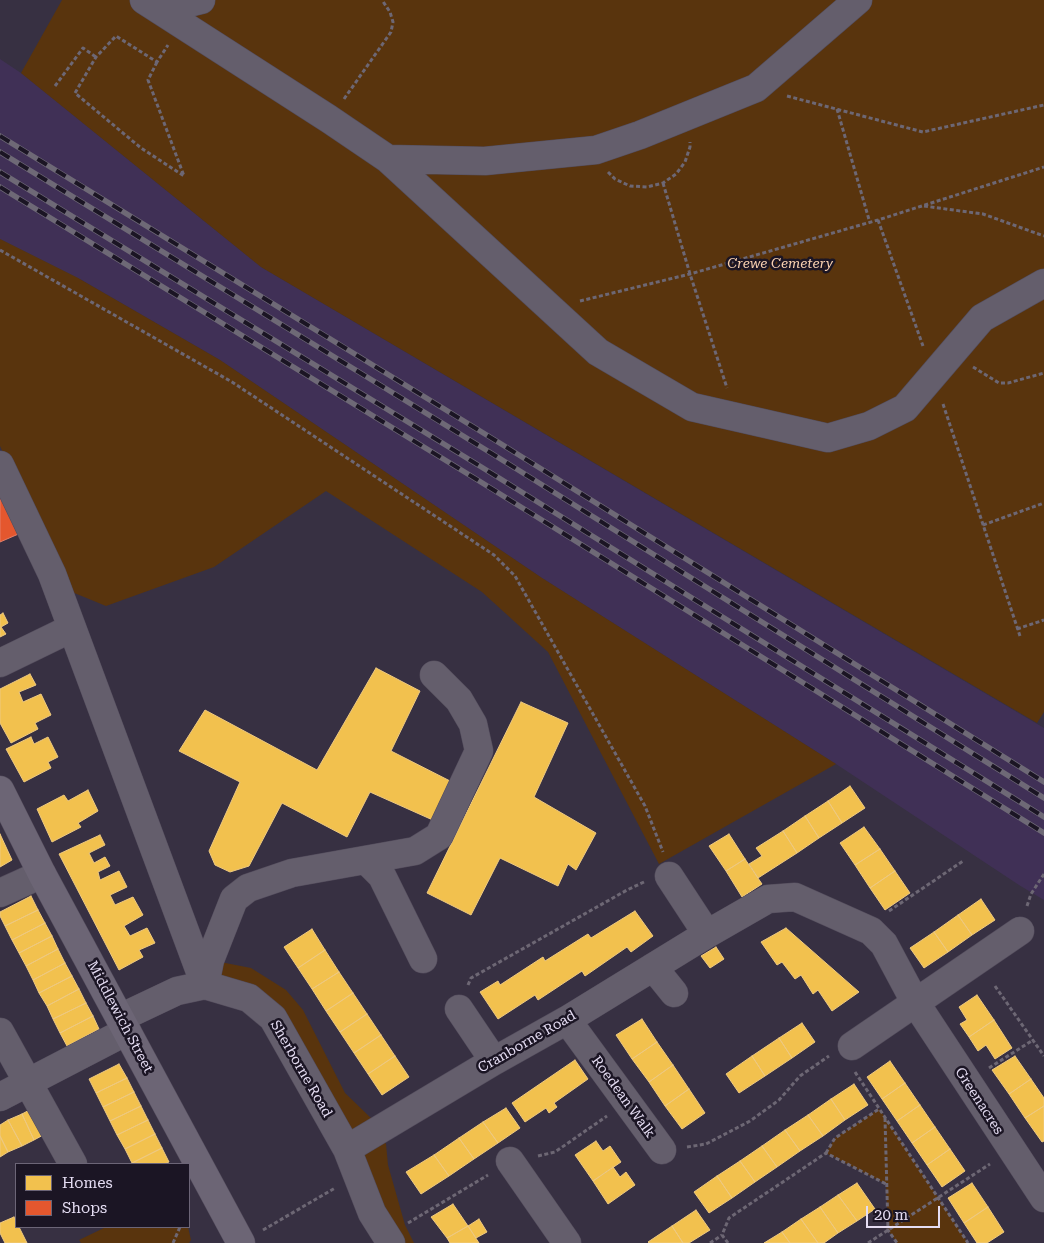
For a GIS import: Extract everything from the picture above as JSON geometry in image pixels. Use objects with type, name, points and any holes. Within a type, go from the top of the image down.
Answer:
[{"type":"main road","name":"Middlewich Street","points":[[0,790],[42,874],[123,1024],[251,1238]]},
{"type":"street","points":[[164,8],[201,0]]},
{"type":"street","points":[[388,159],[485,162],[596,150],[640,135],[756,88],[858,0]]},
{"type":"street","points":[[164,8],[388,159],[598,352],[692,407],[828,438],[869,426],[905,408],[982,318],[1044,283]]},
{"type":"street","points":[[0,465],[52,574],[205,985]]},
{"type":"street","points":[[0,663],[72,628]]},
{"type":"street","points":[[205,985],[210,960],[234,899],[248,888],[292,873],[415,850],[439,836],[479,751],[473,724],[459,700],[434,674]]},
{"type":"street","points":[[366,860],[382,876],[422,958]]},
{"type":"street","points":[[669,873],[707,934]]},
{"type":"street","points":[[0,893],[42,874]]},
{"type":"street","name":"Greenacres","points":[[707,934],[768,899],[796,897],[871,931],[884,944],[915,1002],[1044,1198]]},
{"type":"street","points":[[847,1049],[1020,931]]},
{"type":"street","name":"Cranborne Road","points":[[347,1149],[494,1061],[567,1020],[707,934]]},
{"type":"street","points":[[653,967],[674,993]]},
{"type":"street","name":"Sherborne Road","points":[[0,1097],[28,1084],[177,990],[205,985],[249,998],[273,1018],[347,1149],[372,1213],[391,1243]]},
{"type":"street","points":[[459,1009],[494,1061]]},
{"type":"street","name":"Roedean Walk","points":[[567,1020],[662,1150]]},
{"type":"street","points":[[0,1032],[72,1163]]},
{"type":"street","points":[[510,1161],[567,1243]]},
{"type":"path","points":[[329,119],[391,32],[393,22],[390,12],[382,0]]},
{"type":"path","points":[[156,62],[116,36],[96,57],[74,93],[141,148],[184,176],[148,80],[156,62],[164,8]]},
{"type":"path","points":[[55,86],[83,48],[96,57]]},
{"type":"path","points":[[756,88],[923,132],[1044,105]]},
{"type":"path","points":[[837,109],[870,223]]},
{"type":"path","points":[[596,150],[603,168],[615,179],[630,186],[647,187],[663,183],[676,174],[685,162],[690,147],[690,132],[685,117]]},
{"type":"path","points":[[550,309],[690,274],[870,223],[1044,167]]},
{"type":"path","points":[[663,183],[736,417]]},
{"type":"path","points":[[923,205],[983,214],[1044,236]]},
{"type":"path","points":[[878,220],[933,375],[1020,636]]},
{"type":"path","points":[[0,250],[232,382],[494,556],[515,576],[644,806],[667,862],[669,873],[627,890],[471,978],[459,1009]]},
{"type":"path","points":[[952,354],[998,383],[1008,383],[1044,373]]},
{"type":"path","points":[[983,525],[1044,502]]},
{"type":"path","points":[[1017,629],[1044,620]]},
{"type":"path","points":[[871,931],[884,914],[963,861]]},
{"type":"path","points":[[1031,894],[1044,874]]},
{"type":"path","points":[[995,986],[1044,1056]]},
{"type":"path","points":[[967,1082],[1033,1040]]},
{"type":"path","points":[[847,1049],[879,1109],[968,1243]]},
{"type":"path","name":"Roedean Walk","points":[[662,1150],[706,1144],[750,1121],[779,1100],[800,1076],[827,1057],[847,1049]]},
{"type":"path","points":[[710,1243],[722,1235],[729,1218],[826,1154],[836,1138],[879,1109]]},
{"type":"path","points":[[885,1117],[888,1230],[897,1243]]},
{"type":"path","points":[[868,1243],[1012,1151]]},
{"type":"path","points":[[826,1154],[886,1184]]},
{"type":"path","points":[[251,1238],[357,1175]]},
{"type":"path","points":[[173,1243],[180,1228]]},
{"type":"path","points":[[722,1235],[728,1243]]},
{"type":"shaded area","points":[[0,59],[21,73],[261,267],[1044,728],[1044,900],[836,764],[542,578],[220,360],[78,278],[0,239]]},
{"type":"green space","name":"Crewe Cemetery","points":[[62,0],[1044,0],[1044,712],[1037,723],[261,267],[21,73]]},
{"type":"green space","points":[[0,239],[78,278],[220,360],[542,578],[836,764],[659,864],[548,652],[482,592],[326,491],[214,567],[106,606],[67,590],[0,446]]},
{"type":"green space","points":[[210,960],[251,968],[286,990],[303,1010],[345,1093],[373,1120],[386,1144],[388,1165],[405,1225],[414,1243],[391,1243],[273,1018],[205,985]]},
{"type":"green space","points":[[879,1109],[968,1243],[897,1243],[888,1230],[886,1184],[826,1153],[835,1138]]},
{"type":"green space","points":[[104,1228],[188,1228],[191,1240],[189,1243],[81,1243],[79,1240]]},
{"type":"building: Homes","points":[[3,613],[8,623],[1,627],[6,634],[0,637],[0,615]]},
{"type":"building: Homes","points":[[376,668],[420,691],[391,751],[454,783],[435,821],[370,792],[347,837],[282,803],[249,866],[230,872],[215,865],[209,851],[240,782],[179,751],[205,710],[317,770]]},
{"type":"building: Homes","points":[[30,674],[36,685],[19,692],[23,702],[41,694],[51,715],[35,723],[38,729],[11,743],[0,723],[0,689]]},
{"type":"building: Homes","points":[[521,702],[568,723],[534,797],[596,833],[576,870],[568,864],[558,886],[500,858],[471,915],[427,893]]},
{"type":"building: Homes","points":[[31,737],[34,744],[48,737],[58,757],[48,762],[51,768],[24,782],[6,749]]},
{"type":"building: Homes","points":[[850,786],[865,808],[842,823],[828,801]]},
{"type":"building: Homes","points":[[88,790],[98,811],[78,823],[81,827],[52,842],[37,809],[64,795],[68,801]]},
{"type":"building: Homes","points":[[828,801],[842,823],[819,838],[805,816]]},
{"type":"building: Homes","points":[[805,816],[819,838],[797,853],[783,831]]},
{"type":"building: Homes","points":[[864,827],[880,849],[855,865],[840,843]]},
{"type":"building: Homes","points":[[783,831],[797,853],[758,878],[749,864],[762,856],[756,848]]},
{"type":"building: Homes","points":[[0,834],[12,860],[0,867]]},
{"type":"building: Homes","points":[[729,834],[745,859],[726,871],[709,846]]},
{"type":"building: Homes","points":[[100,835],[105,845],[89,853],[94,863],[105,857],[110,866],[98,872],[100,880],[119,871],[127,887],[110,895],[115,905],[133,897],[143,915],[124,926],[130,936],[147,928],[155,943],[139,950],[143,957],[119,970],[59,854]]},
{"type":"building: Homes","points":[[880,849],[895,871],[870,888],[855,865]]},
{"type":"building: Homes","points":[[745,859],[762,884],[742,897],[726,871]]},
{"type":"building: Homes","points":[[895,871],[910,893],[885,910],[870,888]]},
{"type":"building: Homes","points":[[31,896],[38,910],[5,926],[0,912]]},
{"type":"building: Homes","points":[[981,899],[995,920],[972,935],[958,915]]},
{"type":"building: Homes","points":[[38,910],[45,923],[12,940],[5,926]]},
{"type":"building: Homes","points":[[635,911],[653,936],[631,952],[627,947],[585,976],[582,971],[538,1000],[535,995],[498,1019],[480,992],[498,981],[500,985],[543,957],[545,961],[588,934],[591,938]]},
{"type":"building: Homes","points":[[958,915],[972,935],[948,952],[934,932]]},
{"type":"building: Homes","points":[[45,923],[52,936],[19,953],[12,940]]},
{"type":"building: Homes","points":[[786,928],[859,992],[832,1011],[818,990],[813,994],[801,975],[795,979],[782,962],[777,965],[761,942]]},
{"type":"building: Homes","points":[[312,929],[325,950],[298,968],[284,947]]},
{"type":"building: Homes","points":[[934,932],[948,952],[924,968],[910,948]]},
{"type":"building: Homes","points":[[52,936],[58,949],[26,966],[19,953]]},
{"type":"building: Homes","points":[[716,947],[724,959],[710,968],[701,956]]},
{"type":"building: Homes","points":[[58,949],[65,963],[33,980],[26,966]]},
{"type":"building: Homes","points":[[325,950],[339,972],[312,989],[298,968]]},
{"type":"building: Homes","points":[[65,963],[72,976],[39,993],[33,980]]},
{"type":"building: Homes","points":[[339,972],[353,993],[326,1011],[312,989]]},
{"type":"building: Homes","points":[[72,976],[79,989],[47,1006],[39,993]]},
{"type":"building: Homes","points":[[79,989],[86,1003],[53,1019],[47,1006]]},
{"type":"building: Homes","points":[[353,993],[367,1014],[340,1032],[326,1011]]},
{"type":"building: Homes","points":[[977,995],[994,1020],[969,1037],[960,1024],[967,1020],[959,1007]]},
{"type":"building: Homes","points":[[86,1003],[93,1016],[60,1033],[53,1019]]},
{"type":"building: Homes","points":[[367,1014],[381,1035],[354,1053],[340,1032]]},
{"type":"building: Homes","points":[[93,1016],[99,1029],[67,1046],[60,1033]]},
{"type":"building: Homes","points":[[642,1019],[657,1042],[632,1059],[616,1035]]},
{"type":"building: Homes","points":[[994,1020],[1012,1048],[995,1059],[986,1045],[978,1051],[969,1037]]},
{"type":"building: Homes","points":[[802,1023],[815,1042],[792,1058],[779,1038]]},
{"type":"building: Homes","points":[[381,1035],[395,1056],[368,1074],[354,1053]]},
{"type":"building: Homes","points":[[779,1038],[792,1058],[765,1076],[752,1056]]},
{"type":"building: Homes","points":[[657,1042],[673,1065],[649,1082],[632,1059]]},
{"type":"building: Homes","points":[[395,1056],[409,1077],[382,1095],[368,1074]]},
{"type":"building: Homes","points":[[752,1056],[765,1076],[739,1093],[726,1074]]},
{"type":"building: Homes","points":[[1015,1056],[1031,1079],[1009,1094],[992,1070]]},
{"type":"building: Homes","points":[[575,1060],[588,1079],[554,1103],[557,1107],[549,1113],[546,1108],[525,1122],[512,1103]]},
{"type":"building: Homes","points":[[890,1061],[905,1083],[882,1099],[867,1077]]},
{"type":"building: Homes","points":[[119,1064],[127,1078],[96,1093],[89,1079]]},
{"type":"building: Homes","points":[[673,1065],[689,1089],[665,1106],[649,1082]]},
{"type":"building: Homes","points":[[127,1078],[134,1092],[103,1107],[96,1093]]},
{"type":"building: Homes","points":[[1031,1079],[1044,1098],[1044,1106],[1025,1118],[1009,1094]]},
{"type":"building: Homes","points":[[905,1083],[920,1105],[897,1121],[882,1099]]},
{"type":"building: Homes","points":[[854,1084],[868,1105],[845,1120],[831,1099]]},
{"type":"building: Homes","points":[[689,1089],[705,1113],[682,1129],[665,1106]]},
{"type":"building: Homes","points":[[134,1092],[141,1106],[110,1121],[103,1107]]},
{"type":"building: Homes","points":[[831,1099],[845,1120],[823,1136],[808,1115]]},
{"type":"building: Homes","points":[[920,1105],[935,1127],[912,1143],[897,1121]]},
{"type":"building: Homes","points":[[141,1106],[148,1120],[117,1135],[110,1121]]},
{"type":"building: Homes","points":[[1044,1106],[1044,1141],[1042,1142],[1025,1118]]},
{"type":"building: Homes","points":[[35,1107],[47,1133],[34,1140],[22,1114]]},
{"type":"building: Homes","points":[[506,1108],[520,1128],[498,1143],[483,1122]]},
{"type":"building: Homes","points":[[22,1114],[34,1140],[22,1146],[8,1120]]},
{"type":"building: Homes","points":[[808,1115],[823,1136],[800,1151],[785,1130]]},
{"type":"building: Homes","points":[[8,1120],[22,1146],[8,1152],[0,1136],[0,1125]]},
{"type":"building: Homes","points":[[148,1120],[155,1134],[125,1149],[117,1135]]},
{"type":"building: Homes","points":[[483,1122],[498,1143],[474,1159],[459,1138]]},
{"type":"building: Homes","points":[[935,1127],[950,1149],[927,1165],[912,1143]]},
{"type":"building: Homes","points":[[785,1130],[800,1151],[777,1167],[762,1146]]},
{"type":"building: Homes","points":[[155,1134],[162,1148],[132,1163],[125,1149]]},
{"type":"building: Homes","points":[[0,1136],[8,1152],[0,1157]]},
{"type":"building: Homes","points":[[459,1138],[474,1159],[449,1176],[434,1155]]},
{"type":"building: Homes","points":[[596,1141],[603,1151],[610,1146],[621,1162],[593,1181],[575,1155]]},
{"type":"building: Homes","points":[[762,1146],[777,1167],[755,1182],[740,1161]]},
{"type":"building: Homes","points":[[162,1148],[169,1162],[166,1163],[132,1163]]},
{"type":"building: Homes","points":[[950,1149],[965,1171],[942,1187],[927,1165]]},
{"type":"building: Homes","points":[[434,1155],[449,1176],[421,1194],[406,1172]]},
{"type":"building: Homes","points":[[740,1161],[755,1182],[732,1198],[717,1176]]},
{"type":"building: Homes","points":[[613,1167],[620,1177],[626,1172],[635,1185],[608,1204],[593,1181]]},
{"type":"building: Homes","points":[[717,1176],[732,1198],[709,1213],[694,1192]]},
{"type":"building: Homes","points":[[857,1183],[875,1209],[857,1221],[838,1195]]},
{"type":"building: Homes","points":[[972,1183],[988,1207],[964,1223],[948,1198]]},
{"type":"building: Homes","points":[[838,1195],[857,1221],[838,1233],[820,1207]]},
{"type":"building: Homes","points":[[453,1204],[468,1226],[447,1238],[431,1217]]},
{"type":"building: Homes","points":[[820,1207],[838,1233],[824,1243],[818,1243],[801,1219]]},
{"type":"building: Homes","points":[[988,1207],[1004,1232],[987,1243],[977,1243],[964,1223]]},
{"type":"building: Homes","points":[[696,1210],[710,1230],[689,1243],[683,1243],[672,1226]]},
{"type":"building: Homes","points":[[14,1217],[15,1228],[20,1228],[27,1243],[5,1243],[0,1233],[0,1223]]},
{"type":"building: Homes","points":[[479,1219],[487,1232],[476,1238],[468,1226]]},
{"type":"building: Homes","points":[[801,1219],[818,1243],[790,1243],[782,1232]]},
{"type":"building: Homes","points":[[468,1226],[479,1243],[450,1243],[447,1238]]},
{"type":"building: Homes","points":[[672,1226],[683,1243],[648,1242]]},
{"type":"building: Homes","points":[[782,1232],[790,1243],[764,1243]]},
{"type":"building: Shops","points":[[0,487],[30,529],[0,542]]},
{"type":"railway","points":[[0,136],[498,442],[1044,782]]},
{"type":"railway","points":[[0,152],[491,453],[1044,798]]},
{"type":"railway","points":[[0,172],[483,468],[1044,817]]},
{"type":"railway","points":[[0,187],[476,479],[1044,833]]}]
